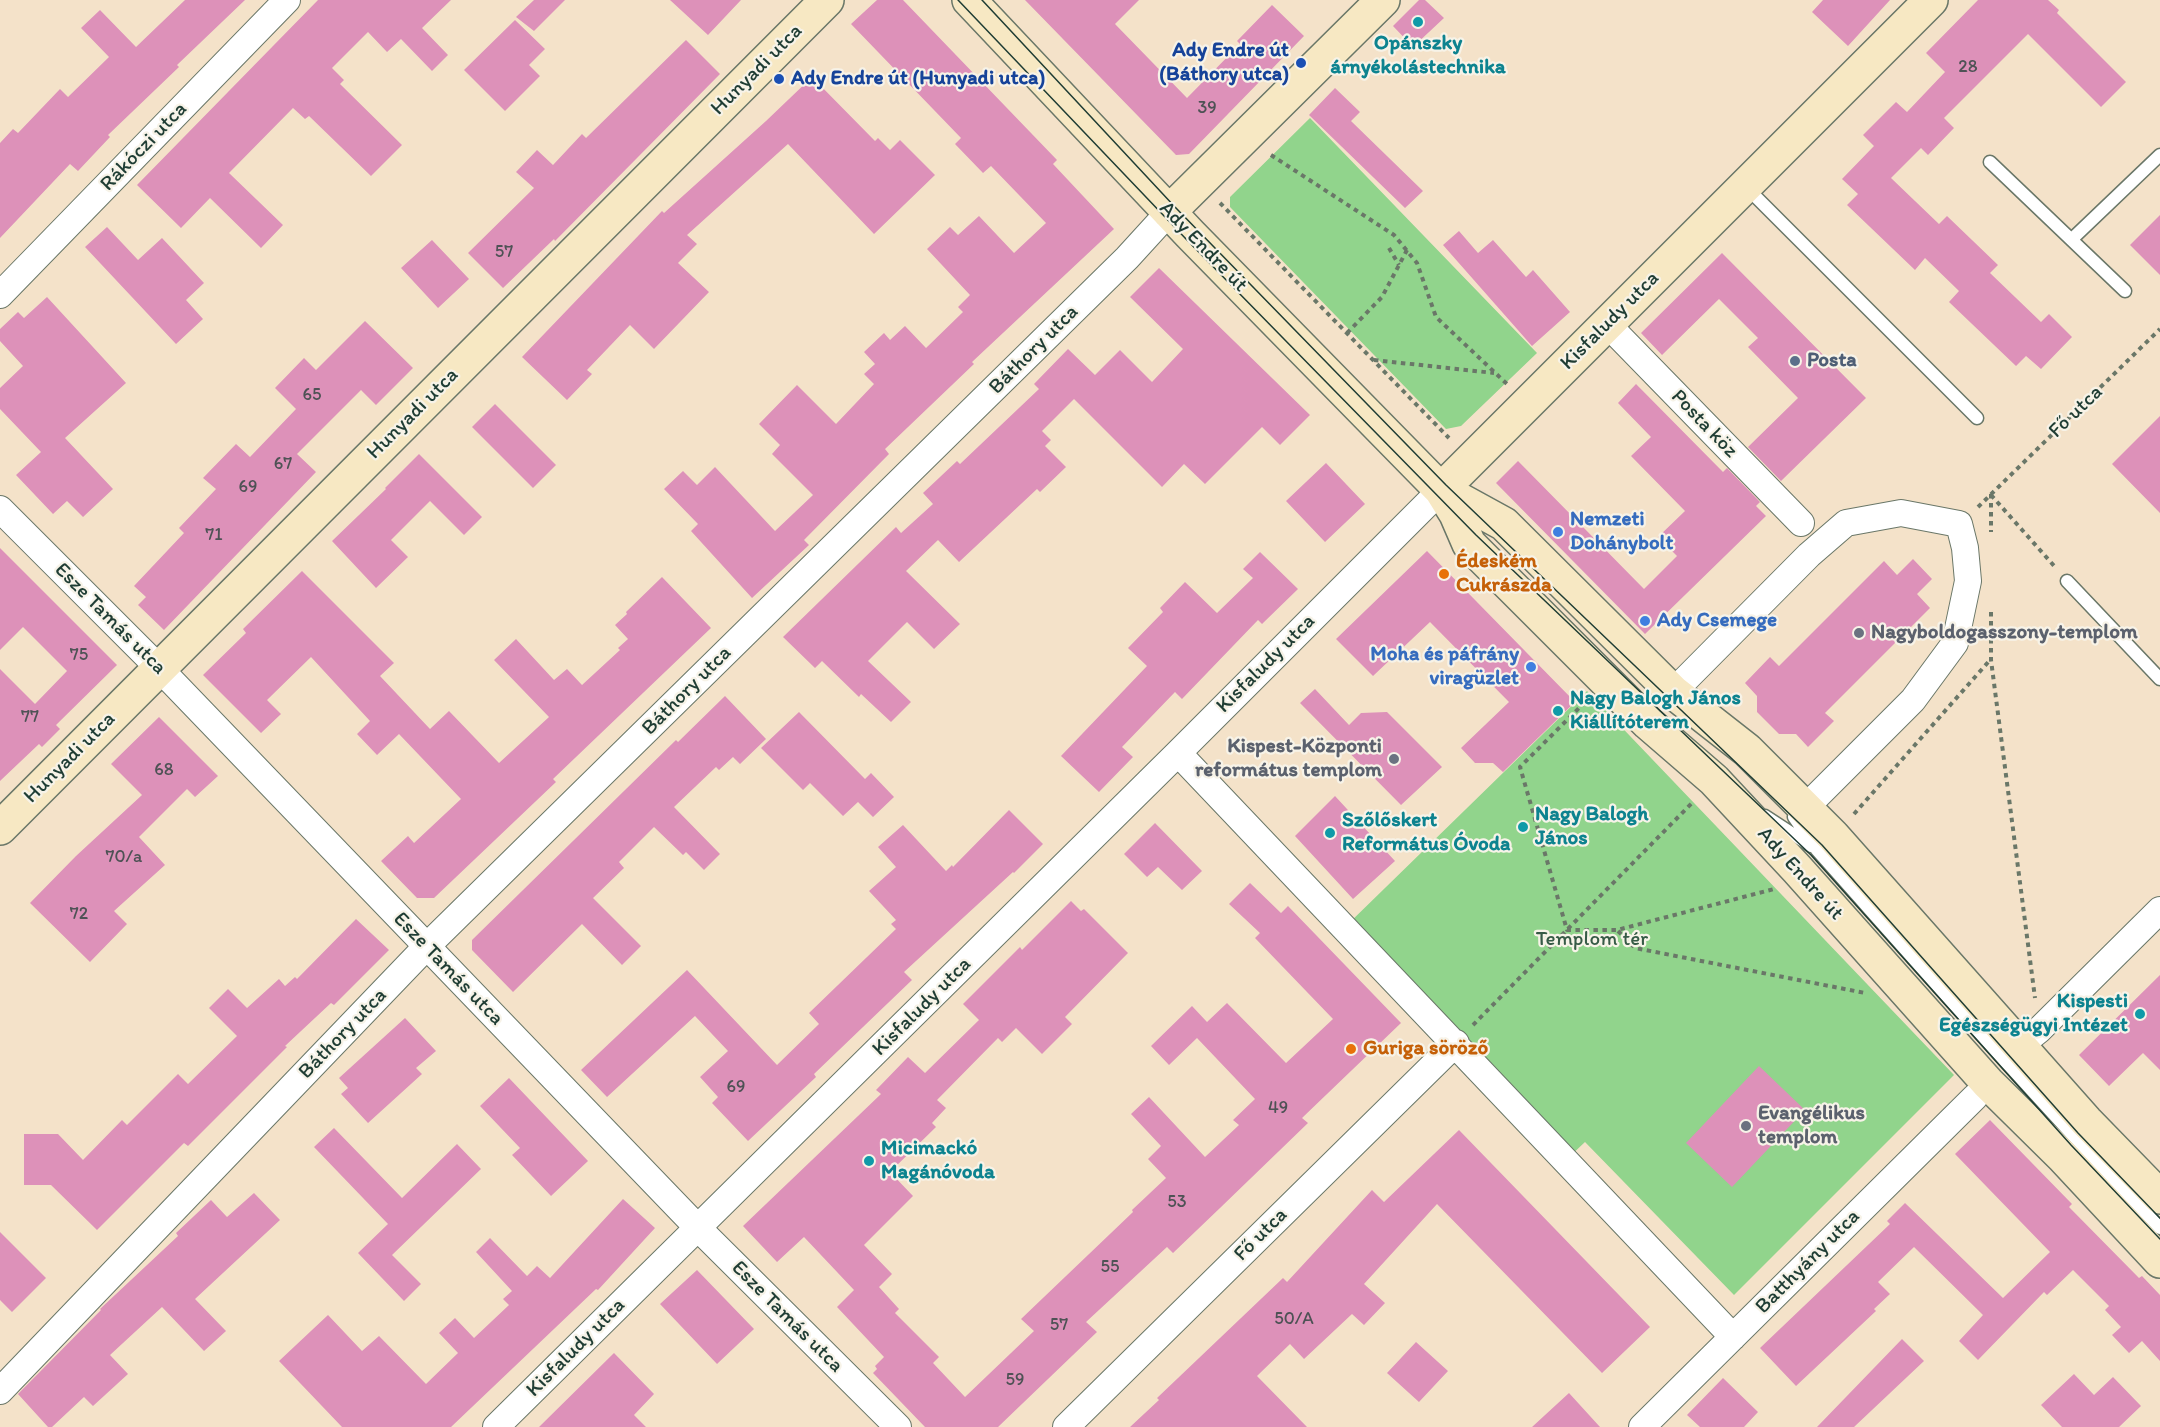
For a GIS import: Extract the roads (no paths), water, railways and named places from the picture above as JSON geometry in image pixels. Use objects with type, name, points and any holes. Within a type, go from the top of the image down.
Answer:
[{"type":"street","name":"Rákóczi utca","points":[[0,295],[287,0]]},
{"type":"street","name":"Hunyadi utca","points":[[0,828],[827,0]]},
{"type":"street","name":"Ady Endre út","points":[[969,0],[1169,212],[1441,489],[1456,514],[1469,544],[1648,723],[1703,791],[1807,859],[1988,1083],[2063,1157],[2160,1261]]},
{"type":"street","name":"Báthory utca","points":[[0,1391],[427,946],[1127,258],[1169,212],[1383,0]]},
{"type":"street","name":"Kisfaludy utca","points":[[496,1427],[1178,753],[1931,0]]},
{"type":"street","name":"Posta köz","points":[[1607,324],[1801,523]]},
{"type":"street","name":"Ady Endre út","points":[[1441,489],[1504,524],[1673,692],[1747,750],[1833,836],[2086,1121],[2160,1197]]},
{"type":"street","name":"Esze Tamás utca","points":[[0,509],[160,669],[698,1228],[898,1427]]},
{"type":"street","points":[[1673,692],[1809,555],[1846,523],[1901,513],[1959,524],[1965,548],[1968,580],[1955,643],[1913,700],[1805,808]]},
{"type":"street","points":[[1178,753],[1733,1337]]},
{"type":"street","points":[[2021,1046],[2160,910]]},
{"type":"street","name":"Fő utca","points":[[1066,1427],[1456,1043]]},
{"type":"street","name":"Batthyány utca","points":[[1641,1427],[1975,1097]]},
{"type":"lane","points":[[2072,239],[2160,155]]},
{"type":"lane","points":[[1990,162],[2125,291]]},
{"type":"lane","points":[[1746,187],[1977,418]]},
{"type":"lane","points":[[2067,580],[2160,679]]},
{"type":"lane","points":[[1747,750],[1807,859],[2021,1046],[2075,1139],[2160,1228]]},
{"type":"lane","points":[[2021,1046],[2063,1157]]},
{"type":"tram line","points":[[958,0],[1186,239],[1476,535],[1811,855],[2071,1145],[2160,1239]]},
{"type":"tram line","points":[[982,0],[1175,207],[1446,485],[1822,845],[2078,1133],[2160,1218]]},
{"type":"place","name":"Opánszky árnyékolástechnika","points":[[1418,22]]},
{"type":"place","name":"Ady Endre út (Báthory utca)","points":[[1301,63]]},
{"type":"place","name":"Ady Endre út (Hunyadi utca)","points":[[779,79]]},
{"type":"place","name":"Posta","points":[[1795,361]]},
{"type":"place","name":"Nemzeti Dohánybolt","points":[[1558,532]]},
{"type":"place","name":"Édeském Cukrászda","points":[[1444,574]]},
{"type":"place","name":"Ady Csemege","points":[[1645,621]]},
{"type":"place","name":"Nagyboldogasszony-templom","points":[[1859,633]]},
{"type":"place","name":"Moha és páfrány viragüzlet","points":[[1531,667]]},
{"type":"place","name":"Nagy Balogh János Kiállítóterem","points":[[1558,711]]},
{"type":"place","name":"Kispest-Központi református templom","points":[[1394,759]]},
{"type":"place","name":"Nagy Balogh János","points":[[1523,827]]},
{"type":"place","name":"Szőlőskert Református Óvoda","points":[[1330,833]]},
{"type":"place","name":"Kispesti Egészségügyi Intézet","points":[[2140,1014]]},
{"type":"place","name":"Guriga söröző","points":[[1351,1049]]},
{"type":"place","name":"Evangélikus templom","points":[[1746,1126]]},
{"type":"place","name":"Micimackó Magánóvoda","points":[[869,1161]]},
{"type":"park label","name":"Templom tér","points":[[1592,940]]}]
